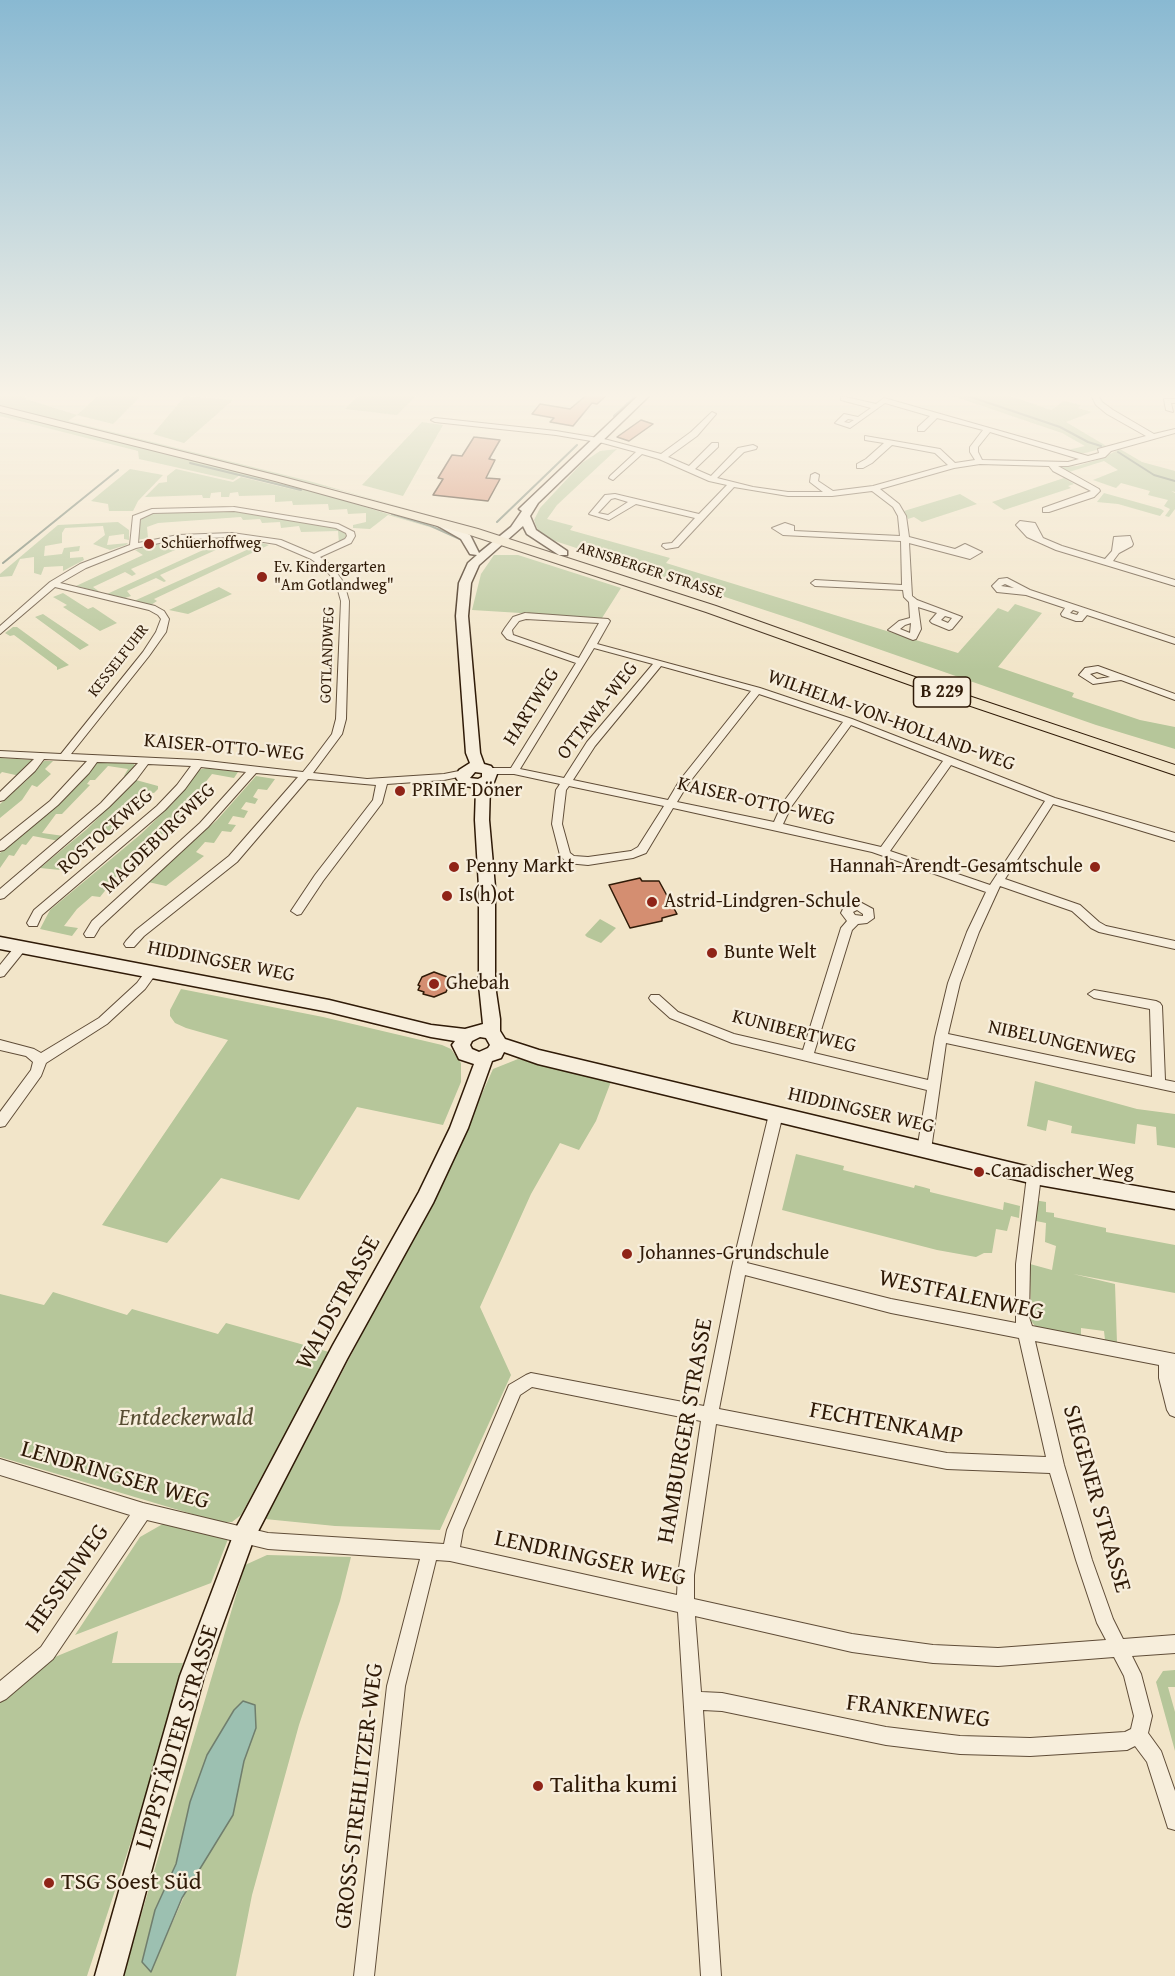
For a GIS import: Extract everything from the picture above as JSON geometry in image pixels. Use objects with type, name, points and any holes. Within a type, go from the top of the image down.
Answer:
[{"type":"main road","name":"ARNSBERGER STRASSE","points":[[305,485],[563,553],[718,602],[1075,728],[1175,759]]},
{"type":"main road","name":"ARNSBERGER STRASSE","points":[[327,485],[499,537],[1175,770]]},
{"type":"main road","points":[[471,566],[550,485]]},
{"type":"main road","points":[[474,552],[525,517],[533,502]]},
{"type":"main road","points":[[525,517],[531,532],[563,553]]},
{"type":"main road","points":[[433,520],[466,537],[474,552],[465,583],[462,616],[476,773],[482,806],[487,887],[488,1000],[492,1019],[481,1044]]},
{"type":"main road","name":"HIDDINGSER WEG","points":[[0,943],[329,1006],[1034,1176],[1175,1201]]},
{"type":"main road","name":"WALDSTRASSE","points":[[244,1536],[340,1352],[426,1197],[464,1116],[481,1044]]},
{"type":"main road","name":"LIPPSTÄDTER STRASSE","points":[[109,1976],[192,1676],[244,1536]]},
{"type":"street","points":[[666,546],[675,545],[731,485]]},
{"type":"street","points":[[732,485],[788,494],[832,494],[884,485]]},
{"type":"street","points":[[820,485],[830,490],[832,494]]},
{"type":"street","points":[[1046,510],[1092,495],[1096,490],[1087,485]]},
{"type":"street","points":[[874,488],[896,506],[902,516],[908,597],[913,602],[943,612]]},
{"type":"street","points":[[633,502],[700,517]]},
{"type":"street","points":[[134,546],[136,518],[152,511],[234,509],[338,526],[351,532],[348,541],[314,557]]},
{"type":"street","points":[[789,532],[905,539],[960,553]]},
{"type":"street","name":"GOTLANDWEG","points":[[0,631],[53,584],[94,560],[134,546],[178,537],[232,535],[278,542],[314,557],[336,576],[340,583],[345,601],[341,719],[337,734],[329,747],[227,866],[140,933],[130,944]]},
{"type":"street","points":[[1040,540],[1059,548],[1175,583]]},
{"type":"street","points":[[1107,563],[1116,551]]},
{"type":"street","points":[[815,583],[907,588]]},
{"type":"street","name":"KESSELFUHR","points":[[53,584],[152,608],[162,613],[165,620],[161,632],[146,654],[64,756]]},
{"type":"street","points":[[1027,592],[1071,606],[1065,614],[1079,619],[1085,611],[1175,641]]},
{"type":"street","points":[[913,602],[915,619]]},
{"type":"street","name":"HARTWEG","points":[[511,771],[592,645],[605,621],[522,616],[514,621],[507,632],[510,637],[581,662]]},
{"type":"street","name":"WILHELM-VON-HOLLAND-WEG","points":[[592,645],[757,690],[849,722],[1052,800],[1175,837]]},
{"type":"street","name":"OTTAWA-WEG","points":[[659,662],[591,744],[566,782],[559,797],[557,824],[565,855],[578,861],[626,856],[642,850],[671,803]]},
{"type":"street","points":[[1119,678],[1175,698]]},
{"type":"street","points":[[671,803],[699,762],[757,690]]},
{"type":"street","points":[[777,826],[786,806],[849,722]]},
{"type":"street","name":"KAISER-OTTO-WEG","points":[[0,754],[146,759],[382,782],[511,771],[777,826],[883,852],[1076,908],[1100,927],[1175,945]]},
{"type":"street","points":[[0,798],[31,769],[41,756]]},
{"type":"street","points":[[0,847],[54,803],[81,776],[94,758]]},
{"type":"street","points":[[0,895],[111,800],[146,759]]},
{"type":"street","points":[[883,852],[949,760]]},
{"type":"street","name":"ROSTOCKWEG","points":[[33,923],[38,913],[161,808],[198,763]]},
{"type":"street","name":"MAGDEBURGWEG","points":[[90,934],[96,924],[204,825],[254,770]]},
{"type":"street","points":[[297,910],[378,801],[382,782]]},
{"type":"street","points":[[924,1150],[940,1037],[954,983],[973,932],[995,886],[1052,800]]},
{"type":"street","points":[[807,1056],[847,928],[855,920]]},
{"type":"street","points":[[0,973],[21,946]]},
{"type":"street","points":[[0,1122],[37,1072],[40,1060],[103,1020],[141,986],[152,971]]},
{"type":"street","points":[[1094,994],[1156,1006],[1158,1084]]},
{"type":"street","name":"KUNIBERTWEG","points":[[654,998],[675,1015],[732,1038],[932,1086]]},
{"type":"street","name":"NIBELUNGENWEG","points":[[940,1037],[1175,1087]]},
{"type":"street","points":[[0,1045],[30,1052],[40,1060]]},
{"type":"street","name":"HAMBURGER STRASSE","points":[[711,1976],[685,1604],[686,1575],[710,1415],[739,1267],[776,1114]]},
{"type":"street","name":"SIEGENER STRASSE","points":[[1034,1176],[1023,1264],[1022,1317],[1056,1465],[1084,1560],[1106,1623],[1132,1674],[1143,1716],[1138,1736]]},
{"type":"street","name":"WESTFALENWEG","points":[[739,1267],[891,1306],[1170,1360]]},
{"type":"street","points":[[1170,1360],[1167,1378],[1175,1410]]},
{"type":"street","name":"FECHTENKAMP","points":[[450,1553],[455,1530],[514,1389],[531,1380],[947,1461],[1056,1465]]},
{"type":"street","name":"LENDRINGSER WEG","points":[[0,1467],[143,1511],[268,1541],[450,1553],[852,1643],[933,1654],[998,1657],[1175,1644]]},
{"type":"street","name":"HESSENWEG","points":[[0,1694],[47,1653],[143,1511]]},
{"type":"street","name":"GROSS-STREHLITZER-WEG","points":[[364,1976],[396,1686],[430,1553]]},
{"type":"street","name":"FRANKENWEG","points":[[692,1700],[722,1702],[886,1736],[960,1745],[1030,1747],[1127,1741],[1138,1736]]},
{"type":"street","points":[[1138,1736],[1155,1757],[1175,1821]]},
{"type":"green space","points":[[110,485],[153,485],[138,501],[133,511],[109,511],[108,504],[91,501]]},
{"type":"green space","points":[[157,485],[275,485],[303,492],[278,485],[289,485],[323,494],[443,531],[388,515],[370,529],[353,528],[353,525],[366,522],[366,513],[348,514],[347,509],[329,510],[328,504],[293,505],[292,501],[275,502],[275,495],[239,496],[238,492],[230,493],[229,497],[221,497],[221,492],[211,493],[210,498],[203,498],[202,495],[145,497]]},
{"type":"green space","points":[[318,485],[343,491],[482,530]]},
{"type":"green space","points":[[363,485],[409,485],[403,496]]},
{"type":"green space","points":[[561,485],[578,485],[557,505],[547,519],[573,526],[570,530],[670,558],[666,563],[958,653],[998,608],[1008,612],[1015,604],[1042,613],[998,667],[1074,693],[1072,697],[1140,720],[1175,727],[1175,749],[1096,725],[801,622],[555,541],[538,531],[534,520],[540,508]]},
{"type":"green space","points":[[1042,485],[1070,485],[1068,486],[1071,488],[1004,510],[992,502]]},
{"type":"green space","points":[[1129,485],[1175,485],[1175,492],[1171,491],[1175,493],[1175,509],[1169,517],[1165,516],[1170,509],[1164,506],[1168,500],[1148,495],[1150,491]]},
{"type":"green space","points":[[1104,493],[1164,511],[1160,516],[1118,504],[1097,502]]},
{"type":"green space","points":[[960,494],[977,504],[922,522],[914,517],[908,519],[904,511]]},
{"type":"green space","points":[[200,510],[232,511],[339,528],[347,532],[347,539],[339,543],[338,531],[301,532],[299,526],[281,528],[280,522],[262,523],[260,519],[243,520],[241,517],[158,523],[147,527],[148,538],[137,540],[141,517],[147,514]]},
{"type":"green space","points":[[118,522],[129,530],[129,540],[124,539],[124,534],[109,536],[107,545],[128,543],[126,545],[110,550],[93,544],[105,535],[103,526],[65,528],[62,533],[62,543],[45,546],[44,556],[62,554],[64,548],[80,546],[79,551],[70,552],[70,558],[83,557],[84,560],[63,571],[63,566],[44,567],[41,575],[34,573],[34,557],[20,559],[12,576],[0,577],[0,574],[58,525]]},
{"type":"green space","points":[[207,538],[209,540],[201,543],[196,541],[131,569],[136,574],[132,576],[125,572],[93,587],[100,592],[76,586],[143,555],[135,550],[162,542]]},
{"type":"green space","points":[[235,538],[244,540],[236,541],[160,575],[166,581],[164,582],[156,578],[127,591],[131,596],[125,598],[107,594],[225,540]]},
{"type":"green space","points":[[262,543],[269,545],[154,599],[157,601],[151,605],[134,601]]},
{"type":"green space","points":[[494,555],[518,555],[621,588],[602,618],[472,610],[481,574]]},
{"type":"green space","points":[[219,587],[232,594],[188,614],[169,610]]},
{"type":"green space","points":[[63,593],[88,609],[93,607],[117,623],[100,631],[63,607],[67,605],[53,597]]},
{"type":"green space","points":[[43,614],[89,645],[80,650],[35,617]]},
{"type":"green space","points":[[17,627],[69,665],[57,670],[57,667],[14,635],[10,636],[5,633]]},
{"type":"green space","points":[[0,758],[33,760],[20,776],[2,772],[0,774]]},
{"type":"green space","points":[[44,761],[53,761],[45,769],[51,774],[37,787],[32,785],[22,800],[0,818],[0,804]]},
{"type":"green space","points":[[97,762],[134,764],[136,768],[129,776],[124,776],[128,769],[108,766],[95,780],[90,780],[87,784],[90,785],[62,814],[56,814],[42,833],[64,836],[59,841],[33,836],[26,845],[22,844],[14,856],[9,855],[0,868],[0,853],[63,801]]},
{"type":"green space","points":[[206,768],[238,772],[234,778],[212,774],[200,789],[205,791],[195,803],[189,802],[186,805],[189,806],[180,819],[174,818],[162,835],[156,834],[144,852],[137,851],[100,897],[92,896],[77,909],[64,926],[78,928],[72,936],[40,929],[50,910],[141,834],[174,802],[198,770]]},
{"type":"green space","points":[[256,776],[275,779],[267,790],[258,789],[253,797],[258,799],[255,804],[246,802],[241,809],[248,811],[244,818],[233,816],[228,824],[236,825],[231,832],[222,831],[214,843],[205,842],[196,852],[204,856],[166,886],[148,882],[217,820]]},
{"type":"green space","points":[[136,780],[158,786],[158,789],[154,793],[142,791],[136,800],[145,803],[141,807],[130,805],[124,812],[116,810],[104,823],[114,826],[107,834],[93,831],[85,839],[90,841],[68,859],[60,870],[40,868],[87,829]]},
{"type":"green space","points":[[600,919],[616,928],[601,943],[585,935]]},
{"type":"green space","points":[[181,989],[323,1017],[451,1049],[461,1063],[461,1082],[443,1125],[357,1107],[299,1200],[221,1178],[167,1243],[102,1225],[228,1040],[175,1023],[170,1016],[170,1010]]},
{"type":"green space","points":[[518,1059],[612,1079],[596,1121],[579,1150],[560,1143],[531,1194],[480,1307],[511,1375],[440,1530],[335,1526],[265,1519],[446,1174],[493,1069]]},
{"type":"green space","points":[[1035,1081],[1137,1109],[1175,1114],[1175,1148],[1157,1145],[1156,1127],[1137,1124],[1135,1144],[1071,1133],[1072,1126],[1048,1120],[1046,1131],[1027,1126]]},
{"type":"green space","points":[[796,1154],[844,1166],[843,1170],[914,1188],[915,1185],[930,1189],[930,1192],[1003,1210],[1004,1202],[1020,1206],[1019,1218],[1011,1216],[1007,1231],[996,1229],[992,1253],[984,1253],[976,1257],[937,1250],[782,1210]]},
{"type":"green space","points":[[1034,1200],[1046,1202],[1046,1212],[1054,1213],[1054,1217],[1106,1228],[1106,1232],[1175,1245],[1175,1293],[1073,1274],[1115,1284],[1117,1343],[1105,1340],[1104,1331],[1081,1328],[1081,1336],[1036,1327],[1031,1321],[1030,1264],[1052,1270],[1056,1246],[1045,1242],[1046,1223],[1031,1220]]},
{"type":"green space","name":"Entdeckerwald","points":[[53,1292],[127,1315],[132,1309],[218,1334],[226,1323],[329,1352],[241,1515],[232,1522],[219,1522],[0,1457],[0,1294],[44,1305]]},
{"type":"green space","points":[[168,1521],[228,1539],[211,1583],[75,1635],[140,1537]]},
{"type":"green space","points":[[267,1555],[351,1557],[340,1601],[299,1725],[252,1895],[236,1976],[123,1976],[245,1565]],"holes":[[[243,1701],[256,1728],[244,1761],[151,1971],[142,1961],[155,1910],[176,1864],[190,1802],[207,1755],[234,1710]]]},
{"type":"green space","points":[[118,1631],[112,1663],[183,1663],[143,1805],[87,1976],[0,1976],[0,1703],[50,1659]]},
{"type":"green space","points":[[1175,1670],[1175,1687],[1168,1687],[1175,1712],[1175,1751],[1156,1682],[1163,1671]]},
{"type":"shaded area","points":[[243,1701],[255,1705],[256,1728],[244,1761],[233,1815],[182,1898],[151,1972],[142,1962],[155,1910],[176,1864],[190,1802],[207,1755],[234,1710]]},
{"type":"building","points":[[439,485],[497,485],[488,501],[433,495]]},
{"type":"building","points":[[640,878],[642,881],[659,881],[677,914],[662,918],[662,921],[630,928],[609,885]]},
{"type":"building","name":"Ghebah","points":[[434,972],[450,978],[447,983],[450,983],[446,992],[434,997],[423,994],[424,992],[418,990],[420,986],[418,985],[422,977]]},
{"type":"waterway","points":[[3,563],[99,485]]},
{"type":"waterway","points":[[281,485],[301,490]]},
{"type":"waterway","points":[[497,522],[535,485]]},
{"type":"waterway","points":[[392,514],[431,526],[462,540]]},
{"type":"place","name":"Schüerhoffweg","points":[[149,544]]},
{"type":"place","name":"Ev. Kindergarten \"Am Gotlandweg\"","points":[[262,577]]},
{"type":"place","name":"PRIME Döner","points":[[400,791]]},
{"type":"place","name":"Penny Markt","points":[[454,867]]},
{"type":"place","name":"Hannah-Arendt-Gesamtschule","points":[[1095,867]]},
{"type":"place","name":"Is(h)ot","points":[[447,896]]},
{"type":"place","name":"Astrid-Lindgren-Schule","points":[[652,902]]},
{"type":"place","name":"Bunte Welt","points":[[712,953]]},
{"type":"place","name":"Ghebah","points":[[434,984]]},
{"type":"place","name":"Canadischer Weg","points":[[979,1172]]},
{"type":"place","name":"Johannes-Grundschule","points":[[627,1254]]},
{"type":"place","name":"Talitha kumi","points":[[538,1786]]},
{"type":"place","name":"TSG Soest Süd","points":[[49,1883]]}]
